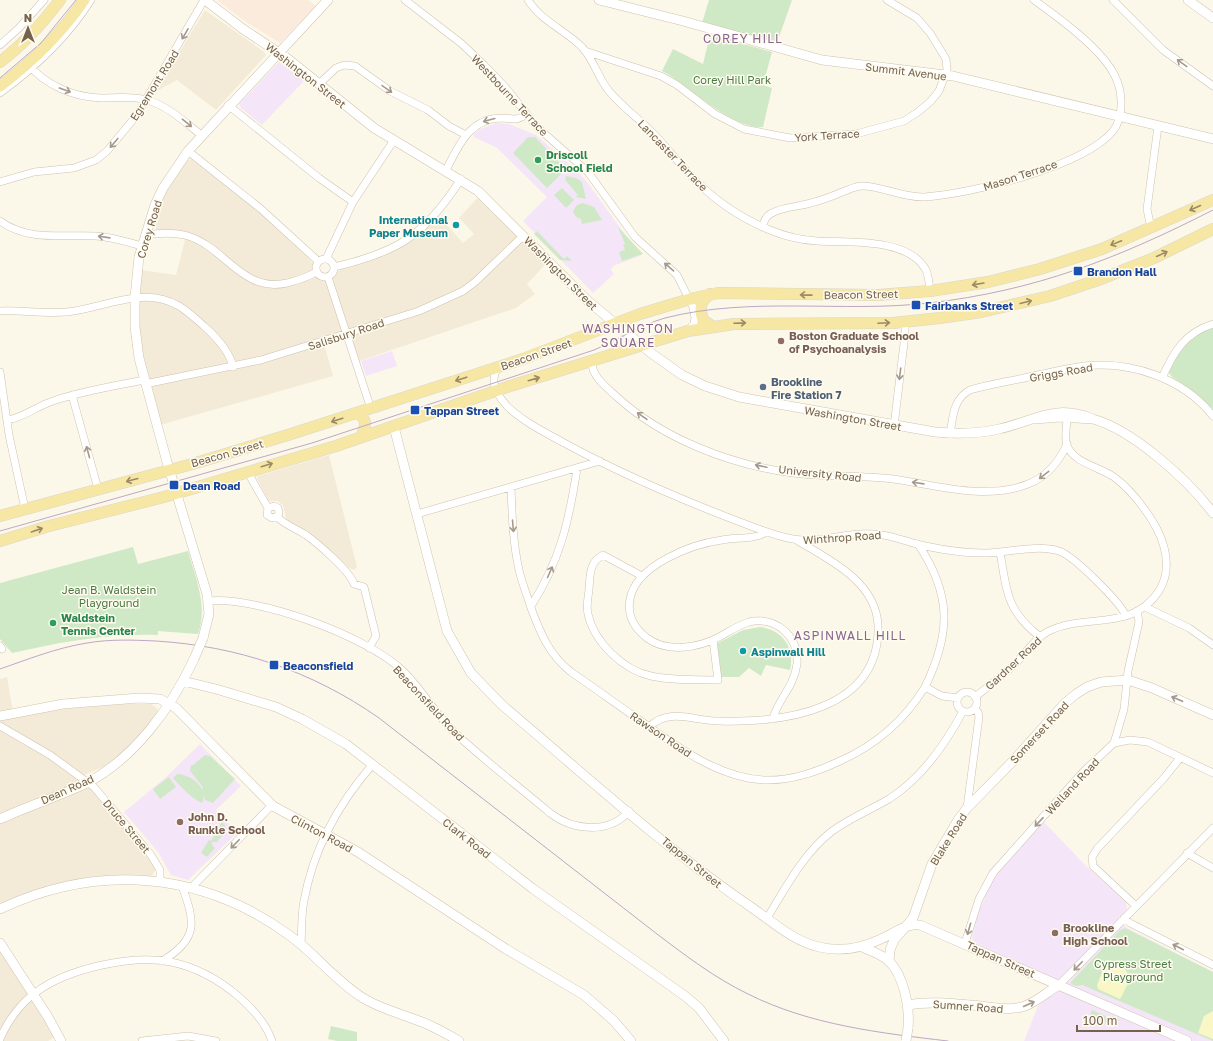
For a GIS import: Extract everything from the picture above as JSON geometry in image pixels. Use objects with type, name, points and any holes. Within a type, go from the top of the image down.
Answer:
[{"type":"main road","points":[[0,62],[27,39],[43,22],[60,0]]},
{"type":"main road","points":[[0,86],[30,66],[80,12],[84,0]]},
{"type":"main road","name":"Beacon Street","points":[[0,516],[170,470],[370,409],[498,367],[645,312],[690,299],[710,294],[864,295],[930,291],[988,282],[1040,269],[1108,246],[1213,200]]},
{"type":"main road","name":"Beacon Street","points":[[0,541],[48,526],[110,511],[361,438],[497,390],[688,331],[712,326],[734,324],[859,324],[905,322],[981,312],[1050,296],[1129,268],[1213,229]]},
{"type":"main road","points":[[710,294],[702,302],[700,308],[703,320],[712,326]]},
{"type":"main road","points":[[357,413],[365,422],[366,428],[361,438]]},
{"type":"street","points":[[0,45],[19,28],[44,0]]},
{"type":"street","points":[[80,12],[91,0]]},
{"type":"street","name":"Washington Street","points":[[204,0],[278,52],[371,126],[461,179],[484,196],[583,296],[641,345],[682,375],[713,390],[739,397],[894,426],[950,434],[998,430],[1036,419],[1048,413],[1067,412],[1081,414],[1104,422],[1126,435],[1162,461],[1211,508]]},
{"type":"street","name":"Egremont Road","points":[[0,182],[34,172],[74,168],[96,160],[107,151],[124,132],[146,100],[204,0]]},
{"type":"street","name":"Corey Road","points":[[176,492],[145,382],[136,337],[135,297],[142,246],[145,235],[159,196],[188,151],[228,105],[328,0]]},
{"type":"street","name":"Westbourne Terrace","points":[[405,0],[462,44],[484,65],[506,88],[537,127],[588,172],[635,237],[677,275],[690,299],[695,318],[694,324],[688,331]]},
{"type":"street","name":"Lancaster Terrace","points":[[528,0],[536,10],[585,51],[610,92],[652,132],[696,180],[734,212],[762,227],[799,239],[871,243],[904,252],[915,258],[924,268],[928,277],[930,291]]},
{"type":"street","name":"Summit Avenue","points":[[599,0],[683,21],[822,60],[946,75],[1213,139]]},
{"type":"street","points":[[887,0],[917,18],[930,33],[946,59],[946,75]]},
{"type":"street","name":"Mason Terrace","points":[[762,227],[767,216],[776,211],[825,199],[854,187],[862,186],[910,197],[925,197],[983,188],[1041,171],[1085,150],[1107,137],[1114,130],[1120,116],[1121,99],[1116,76],[1081,37],[1034,0]]},
{"type":"street","points":[[1113,0],[1163,50],[1213,86]]},
{"type":"street","points":[[1188,0],[1212,16]]},
{"type":"street","name":"York Terrace","points":[[585,51],[661,76],[674,83],[731,124],[744,129],[790,138],[856,134],[904,121],[931,101],[939,91],[946,75]]},
{"type":"street","points":[[319,84],[336,68],[344,65],[355,66],[390,91],[428,110],[449,126],[466,135]]},
{"type":"street","points":[[0,93],[30,66],[48,82],[60,89],[89,97],[146,100],[165,108],[201,135]]},
{"type":"street","points":[[228,105],[319,178],[353,202]]},
{"type":"street","points":[[446,170],[466,135],[473,128],[488,120],[499,118],[517,120],[526,114]]},
{"type":"street","points":[[1151,228],[1147,209],[1158,126]]},
{"type":"street","points":[[316,272],[318,262],[326,259],[353,202],[394,140]]},
{"type":"street","points":[[188,151],[267,214],[318,262]]},
{"type":"street","points":[[334,267],[389,250],[410,239],[427,224],[461,179]]},
{"type":"street","points":[[0,222],[18,231],[34,235],[106,236],[142,246]]},
{"type":"street","points":[[145,235],[175,233],[188,236],[207,246],[251,279],[264,284],[277,284],[298,280],[316,272]]},
{"type":"street","name":"Salisbury Road","points":[[7,420],[44,404],[72,395],[233,367],[419,311],[463,291],[486,272],[523,236]]},
{"type":"street","points":[[316,272],[322,277],[328,277],[333,273],[334,267],[331,261],[326,259]]},
{"type":"street","points":[[328,277],[370,409]]},
{"type":"street","points":[[0,311],[48,313],[94,308],[135,297],[151,297],[167,300],[186,311],[214,336],[228,354],[233,367]]},
{"type":"street","points":[[894,426],[905,335],[905,322]]},
{"type":"street","points":[[1162,378],[1170,359],[1188,336],[1213,324]]},
{"type":"street","name":"University Road","points":[[592,361],[592,370],[597,377],[622,401],[645,419],[674,435],[709,451],[751,464],[792,472],[891,479],[979,491],[1005,490],[1028,484],[1039,479],[1052,468],[1067,444]]},
{"type":"street","name":"Griggs Road","points":[[950,434],[954,411],[959,398],[964,393],[975,388],[1089,366],[1116,365],[1135,368],[1162,378],[1187,392],[1206,407],[1213,416]]},
{"type":"street","points":[[497,390],[493,379],[498,367]]},
{"type":"street","points":[[0,372],[7,420],[25,509]]},
{"type":"street","name":"Winthrop Road","points":[[497,390],[508,406],[556,438],[673,496],[766,532],[796,540],[876,533],[893,536],[938,549],[971,552],[1050,549],[1070,556],[1117,602],[1126,616]]},
{"type":"street","points":[[72,395],[98,489]]},
{"type":"street","points":[[1067,418],[1067,444]]},
{"type":"street","name":"Washington Street","points":[[1036,419],[1093,419]]},
{"type":"street","name":"Tappan Street","points":[[394,427],[444,624],[466,667],[502,705],[696,868],[794,937],[818,947],[840,949],[862,947],[904,928],[913,925],[920,925],[965,943],[1187,1041]]},
{"type":"street","name":"Gardner Road","points":[[975,697],[1009,669],[1040,637],[1049,631],[1069,624],[1110,620],[1137,612],[1145,607],[1159,591],[1166,575],[1166,554],[1159,535],[1139,502],[1124,485],[1111,475],[1081,460],[1067,444]]},
{"type":"street","points":[[417,514],[577,469],[600,461]]},
{"type":"street","points":[[531,606],[546,580],[565,534],[572,505],[577,469]]},
{"type":"street","points":[[247,471],[268,508],[268,516],[272,518],[277,517],[288,527],[308,536],[349,574],[354,584],[364,587],[376,634],[369,648]]},
{"type":"street","name":"Rawson Road","points":[[511,488],[513,531],[518,564],[531,606],[545,642],[562,664],[679,748],[724,770],[758,780],[787,779],[823,768],[868,746],[888,732],[903,718],[925,687],[941,647],[944,635],[944,614],[937,580],[918,544]]},
{"type":"street","name":"Dean Road","points":[[0,819],[98,776],[146,734],[170,704],[183,681],[203,638],[208,618],[208,601],[176,492]]},
{"type":"street","points":[[766,532],[756,537],[722,540],[690,549],[659,564],[642,576],[633,590],[629,604],[632,621],[641,634],[651,641],[671,647],[695,646],[713,640],[743,624],[757,621],[778,626],[790,636],[796,649],[796,668],[790,687],[772,719]]},
{"type":"street","points":[[649,727],[661,718],[672,716],[717,721],[772,719],[810,710],[835,700],[847,693],[865,674],[873,656],[877,640],[875,610],[871,599],[862,587],[837,565],[796,540]]},
{"type":"street","points":[[1000,552],[1011,604],[1018,616],[1040,637]]},
{"type":"street","points":[[642,576],[603,555],[595,560],[591,567],[588,611],[596,632],[615,657],[636,672],[651,677],[718,680],[713,640]]},
{"type":"street","name":"Beaconsfield Road","points":[[208,601],[220,600],[242,603],[293,615],[326,627],[369,648],[401,669],[452,730],[555,817],[573,825],[594,827],[615,822],[629,811]]},
{"type":"street","points":[[1145,607],[1185,625],[1213,645]]},
{"type":"street","points":[[1137,612],[1139,622],[1124,709],[1114,743],[1130,740],[1148,742],[1213,773]]},
{"type":"street","name":"Somerset Road","points":[[968,808],[1066,703],[1087,687],[1101,682],[1128,680],[1152,688],[1213,715]]},
{"type":"street","name":"Clark Road","points":[[183,681],[276,707],[302,719],[346,744],[532,888],[686,996],[698,1008],[724,1041]]},
{"type":"street","points":[[925,687],[942,696],[958,698],[967,693],[975,697],[977,703],[974,709],[969,712],[963,711],[958,707],[958,698]]},
{"type":"street","name":"Clinton Road","points":[[0,716],[50,706],[109,700],[154,698],[170,704],[272,806],[364,856],[510,952],[584,995],[614,1022],[631,1041]]},
{"type":"street","name":"Blake Road","points":[[889,962],[892,945],[913,918],[935,857],[968,808],[979,717],[978,712],[974,709]]},
{"type":"street","points":[[767,918],[811,852],[842,825],[879,805],[902,790],[929,764],[946,742],[963,711]]},
{"type":"street","name":"Druce Street","points":[[0,726],[50,755],[96,788],[151,855],[160,870],[160,882]]},
{"type":"street","name":"Welland Road","points":[[965,943],[979,899],[993,873],[1083,772],[1114,743]]},
{"type":"street","points":[[1136,906],[1093,866],[1092,857],[1097,849],[1164,778],[1180,758]]},
{"type":"street","points":[[301,944],[303,902],[308,880],[326,834],[350,792],[373,764]]},
{"type":"street","points":[[192,888],[272,806]]},
{"type":"street","points":[[1059,985],[1213,828]]},
{"type":"street","points":[[1187,853],[1213,868]]},
{"type":"street","points":[[0,909],[45,891],[80,883],[132,879],[192,888],[235,903],[261,915],[301,944],[330,974],[364,998],[421,1022],[459,1041]]},
{"type":"street","points":[[162,961],[180,949],[191,933],[192,915],[182,886]]},
{"type":"street","points":[[1124,918],[1130,923],[1213,965]]},
{"type":"street","points":[[0,943],[34,993],[61,1041]]},
{"type":"street","points":[[862,947],[879,954],[889,962],[900,982],[908,1005],[908,1028],[906,1041]]},
{"type":"street","points":[[0,1038],[10,1020],[34,993],[50,984],[74,974],[105,965],[129,961],[162,961],[192,968],[220,982],[250,1006],[267,1029],[272,1041]]},
{"type":"street","name":"Sumner Road","points":[[908,1005],[941,1003],[999,1009],[1017,1008],[1038,999],[1059,985]]},
{"type":"street","points":[[142,1041],[188,1036],[216,1041]]},
{"type":"shaded area","points":[[217,0],[308,0],[316,6],[280,43],[243,20]]},
{"type":"shaded area","points":[[205,10],[263,51],[266,55],[216,110],[177,80],[155,92]]},
{"type":"shaded area","points":[[279,62],[304,81],[262,125],[241,108],[239,104]]},
{"type":"shaded area","points":[[496,123],[509,124],[536,135],[573,167],[587,182],[626,236],[642,255],[613,266],[611,270],[614,274],[593,293],[523,221],[547,197],[497,148],[474,137],[474,134],[480,129]]},
{"type":"shaded area","points":[[191,159],[291,237],[313,264],[312,271],[321,281],[334,275],[342,268],[401,247],[422,234],[438,215],[463,243],[474,234],[459,218],[479,196],[546,264],[527,284],[535,294],[516,308],[359,361],[351,338],[325,347],[333,376],[160,425],[139,337],[138,309],[141,270],[176,275],[187,232],[157,230],[153,223],[165,194],[182,164],[186,160]]},
{"type":"shaded area","points":[[392,351],[397,366],[366,376],[361,361]]},
{"type":"shaded area","points":[[329,455],[357,567],[354,570],[349,568],[311,534],[287,522],[283,505],[277,501],[269,501],[257,479],[258,476]]},
{"type":"shaded area","points":[[7,677],[14,717],[53,710],[124,704],[151,704],[157,708],[158,712],[148,727],[131,745],[107,765],[76,779],[92,788],[154,864],[156,869],[152,876],[99,876],[61,882],[33,891],[0,906],[0,679]]},
{"type":"shaded area","name":"John D. Runkle School","points":[[200,744],[241,786],[216,810],[237,833],[188,880],[171,875],[158,852],[124,812],[165,778]]},
{"type":"shaded area","name":"Brookline High School","points":[[1044,822],[1086,866],[1126,902],[1127,910],[1118,921],[1129,929],[1213,972],[1213,1041],[1024,1041],[1038,1006],[1056,992],[1047,984],[1051,977],[981,946],[973,941],[972,938],[978,913],[992,882],[1004,866]]},
{"type":"shaded area","points":[[0,951],[55,1037],[48,1041],[0,1041]]},
{"type":"green space","name":"Corey Hill Park","points":[[709,0],[792,0],[777,43],[702,23]]},
{"type":"green space","name":"Corey Hill Park","points":[[710,35],[772,52],[763,85],[772,88],[763,127],[751,126],[725,114],[662,71],[673,49],[703,64]]},
{"type":"green space","name":"Driscoll School Field","points":[[528,137],[535,137],[566,169],[547,188],[513,153]]},
{"type":"green space","points":[[566,176],[576,178],[582,182],[586,199],[576,197],[578,195],[565,180]]},
{"type":"green space","points":[[562,188],[574,200],[566,208],[554,195]]},
{"type":"green space","points":[[583,203],[594,207],[602,220],[582,224],[581,219],[576,217],[573,211],[577,205]]},
{"type":"green space","points":[[618,227],[643,254],[622,261],[619,252],[625,250],[623,245],[625,244]]},
{"type":"green space","points":[[537,231],[564,259],[567,256],[572,261],[560,260],[534,234]]},
{"type":"green space","points":[[1213,327],[1213,409],[1169,373],[1174,358],[1185,344],[1199,334]]},
{"type":"green space","name":"Jean B. Waldstein Playground","points":[[133,547],[138,564],[188,551],[200,592],[202,613],[198,634],[158,631],[158,635],[121,635],[85,639],[12,653],[0,639],[0,583]]},
{"type":"green space","points":[[760,627],[775,632],[786,641],[791,654],[790,670],[766,665],[761,676],[749,668],[739,677],[721,677],[716,644],[743,630]]},
{"type":"green space","points":[[205,755],[210,756],[235,779],[213,803],[205,800],[202,786],[190,771],[191,765]]},
{"type":"green space","points":[[177,774],[188,776],[201,787],[204,797],[202,803],[190,795],[173,778]]},
{"type":"green space","points":[[169,777],[176,787],[160,799],[153,789]]},
{"type":"green space","points":[[222,822],[225,825],[226,831],[217,842],[212,842],[212,845],[215,848],[207,857],[201,853],[209,840],[211,841]]},
{"type":"green space","name":"Cypress Street Playground","points":[[1125,928],[1213,972],[1213,1041],[1082,985],[1076,986],[1071,984],[1071,982],[1119,931]]},
{"type":"green space","points":[[1092,1010],[1112,1019],[1113,1016],[1119,1019],[1116,1027],[1090,1015]]},
{"type":"green space","points":[[331,1026],[357,1032],[357,1041],[337,1041],[328,1039]]},
{"type":"sand","points":[[1106,963],[1119,966],[1124,969],[1129,977],[1127,986],[1120,999],[1098,989],[1097,985]]},
{"type":"sand","points":[[1213,1011],[1213,1039],[1198,1033],[1204,1016]]},
{"type":"tram line","points":[[0,78],[41,43],[76,0]]},
{"type":"tram line","points":[[0,531],[312,443],[594,350],[665,318],[697,311],[730,308],[763,306],[896,306],[968,298],[1041,281],[1076,270],[1144,243],[1213,210]]},
{"type":"tram line","points":[[0,669],[43,654],[76,645],[104,641],[130,640],[186,644],[216,649],[244,655],[300,674],[354,701],[379,718],[668,942],[701,966],[736,988],[772,1005],[821,1020],[871,1031],[948,1041]]},
{"type":"place","name":"Driscoll School Field","points":[[538,160]]},
{"type":"place","name":"International Paper Museum","points":[[456,225]]},
{"type":"place","name":"Brandon Hall","points":[[1078,271]]},
{"type":"place","name":"Fairbanks Street","points":[[916,305]]},
{"type":"place","name":"Boston Graduate School of Psychoanalysis","points":[[781,341]]},
{"type":"place","name":"Brookline Fire Station 7","points":[[763,387]]},
{"type":"place","name":"Tappan Street","points":[[415,410]]},
{"type":"place","name":"Dean Road","points":[[174,485]]},
{"type":"place","name":"Waldstein Tennis Center","points":[[53,623]]},
{"type":"place","name":"Aspinwall Hill","points":[[743,651]]},
{"type":"place","name":"Beaconsfield","points":[[274,665]]},
{"type":"place","name":"John D. Runkle School","points":[[180,822]]},
{"type":"place","name":"Brookline High School","points":[[1055,933]]},
{"type":"district","name":"COREY HILL","points":[[743,38]]},
{"type":"district","name":"WASHINGTON SQUARE","points":[[628,335]]},
{"type":"district","name":"ASPINWALL HILL","points":[[850,635]]}]
